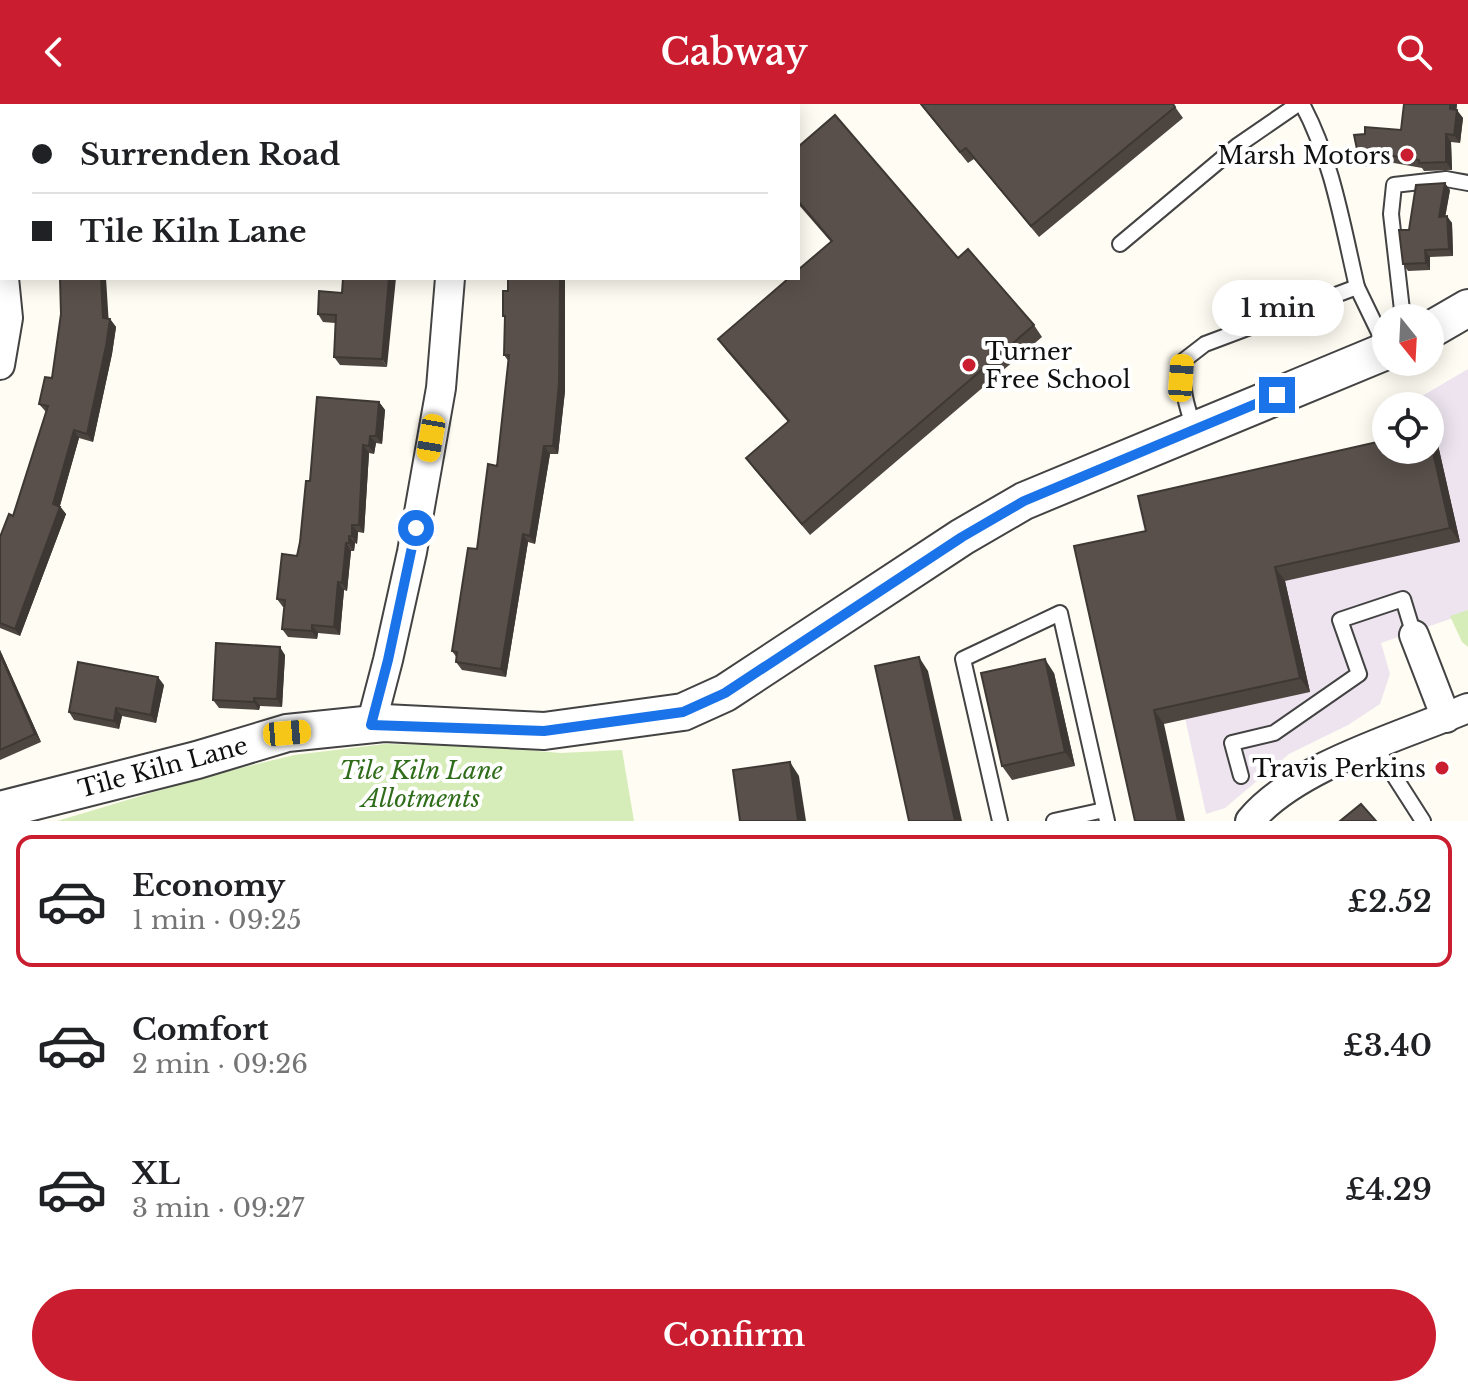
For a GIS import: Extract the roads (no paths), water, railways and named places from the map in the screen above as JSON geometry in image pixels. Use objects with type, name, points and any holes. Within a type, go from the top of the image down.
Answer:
[{"type":"street","points":[[0,365],[8,318],[4,280]]},
{"type":"street","points":[[371,725],[412,552],[441,388],[450,280]]},
{"type":"street","points":[[1444,322],[1468,308]]},
{"type":"street","name":"Tile Kiln Lane","points":[[0,810],[197,760],[287,733],[371,725],[544,731],[683,712],[725,693],[962,537],[1024,501],[1372,355]]},
{"type":"street","points":[[1250,821],[1278,794],[1306,777],[1457,713],[1414,635]]},
{"type":"lane","points":[[1120,244],[1237,146],[1300,104],[1315,128],[1325,157],[1357,287],[1372,319]]},
{"type":"lane","points":[[1401,304],[1391,214],[1394,185],[1446,179],[1468,183]]},
{"type":"lane","points":[[1194,428],[1181,378],[1183,361],[1205,344],[1357,287]]},
{"type":"lane","points":[[1241,776],[1232,743],[1274,733],[1359,674],[1340,620],[1403,599],[1414,635]]},
{"type":"lane","points":[[1000,821],[963,659],[1060,613],[1106,816],[1054,821]]},
{"type":"lane","points":[[1375,746],[1423,821]]},
{"type":"place","name":"Marsh Motors","points":[[1407,155]]},
{"type":"place","name":"Turner Free School","points":[[969,365]]},
{"type":"place","name":"Travis Perkins","points":[[1442,768]]},
{"type":"park label","name":"Tile Kiln Lane Allotments","points":[[421,784]]}]
